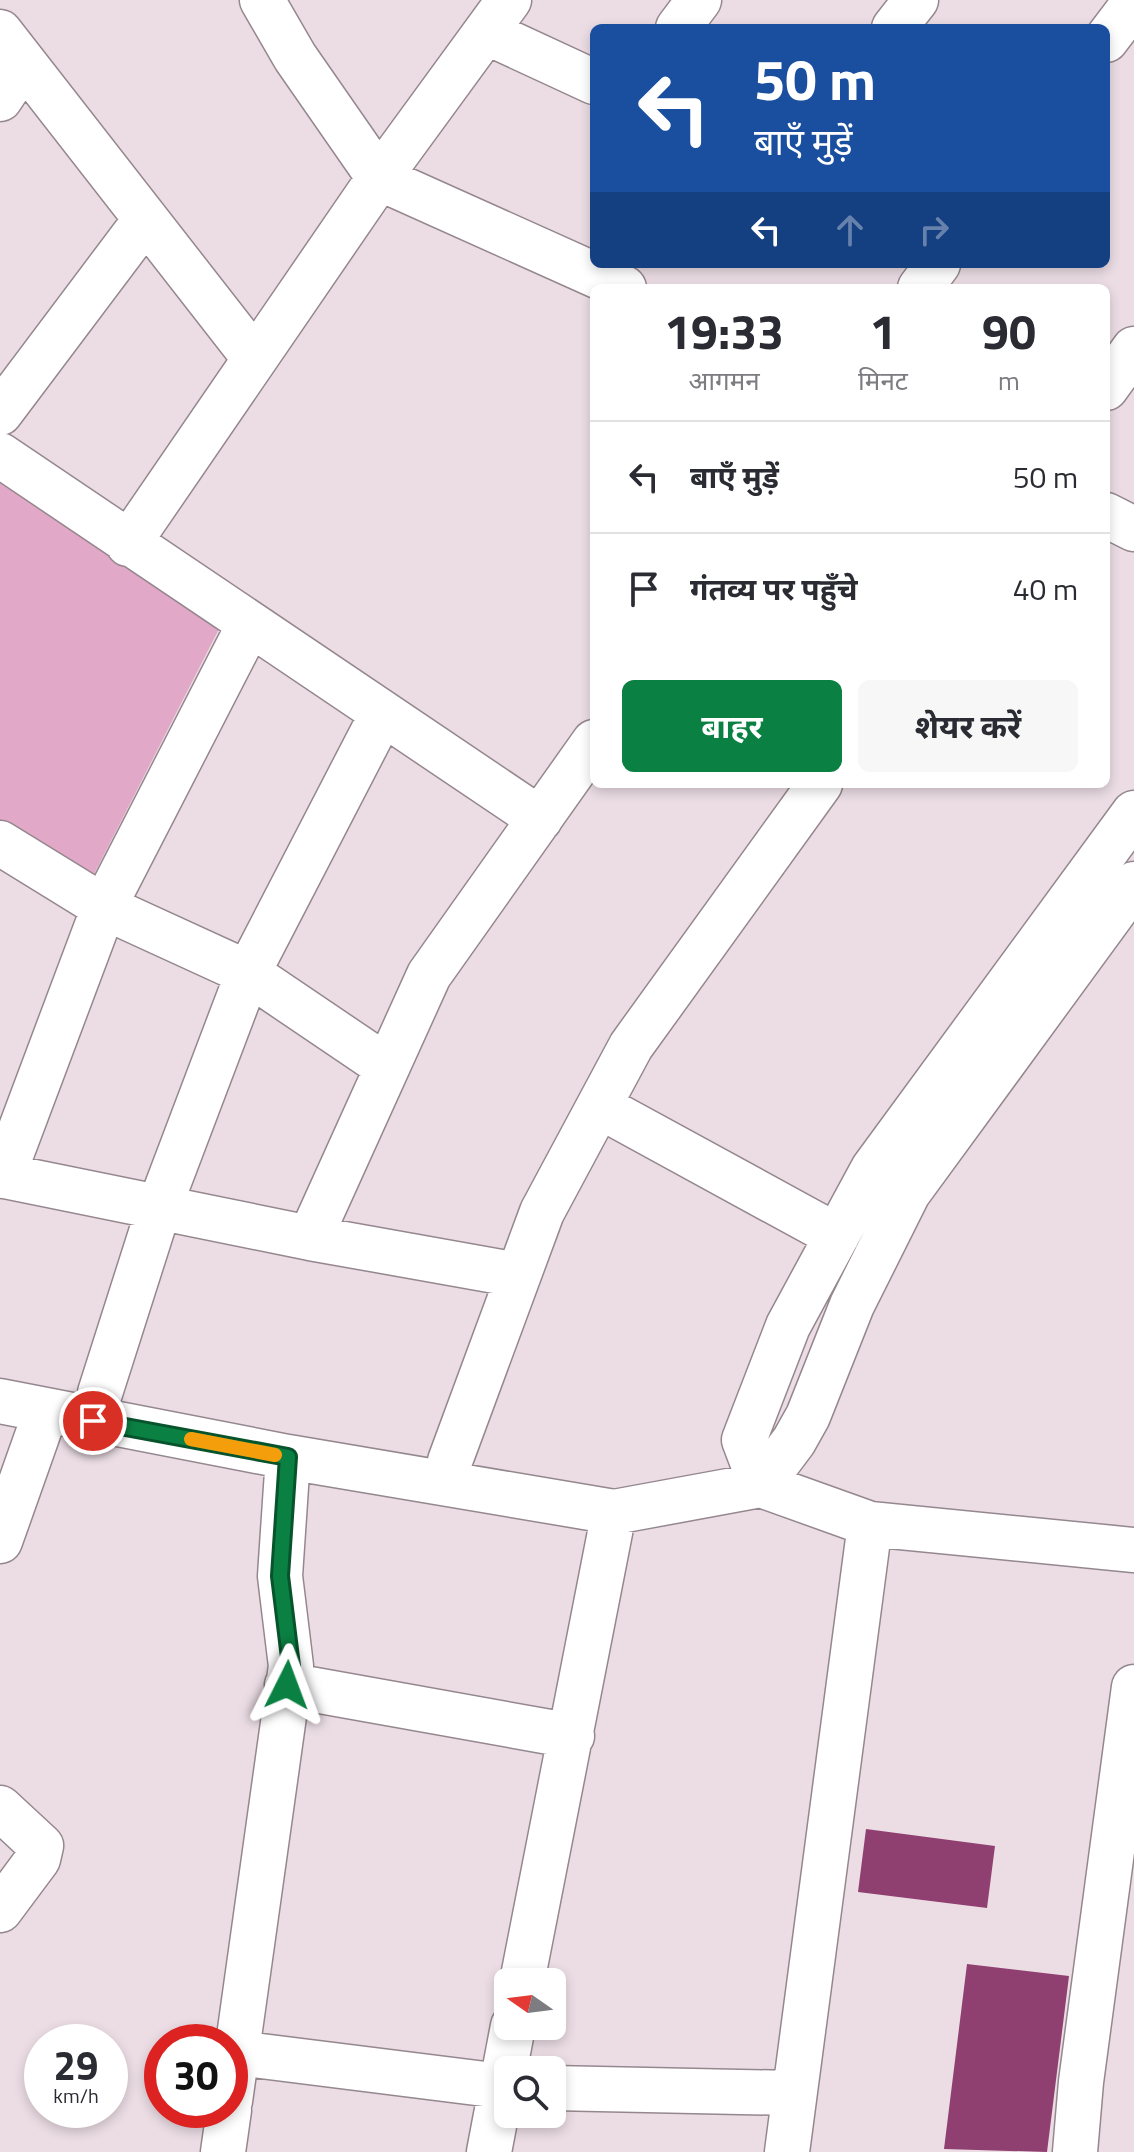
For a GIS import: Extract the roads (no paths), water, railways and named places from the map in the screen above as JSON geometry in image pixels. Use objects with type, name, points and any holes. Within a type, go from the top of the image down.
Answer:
[{"type":"street","points":[[262,0],[295,57],[379,178],[615,284]]},
{"type":"street","points":[[681,24],[699,0]]},
{"type":"street","points":[[897,24],[916,0]]},
{"type":"street","points":[[1110,35],[1134,3]]},
{"type":"street","points":[[128,544],[379,178],[498,16],[590,79]]},
{"type":"street","points":[[12,48],[255,359]]},
{"type":"street","points":[[0,99],[12,48]]},
{"type":"street","points":[[0,413],[146,219]]},
{"type":"street","points":[[1110,382],[1134,349]]},
{"type":"street","points":[[0,455],[540,819]]},
{"type":"street","points":[[1110,517],[1134,529]]},
{"type":"street","points":[[249,625],[104,907],[2,1176],[310,1238],[518,1275]]},
{"type":"street","points":[[100,1393],[159,1208],[248,973],[382,714]]},
{"type":"street","points":[[310,1238],[429,975],[590,748]]},
{"type":"street","points":[[450,1461],[542,1212],[631,1046],[817,788]]},
{"type":"street","points":[[761,1485],[744,1440],[788,1326],[873,1169],[1134,813]]},
{"type":"street","points":[[0,843],[104,907],[248,973],[387,1067]]},
{"type":"street","points":[[761,1485],[794,1441],[808,1416],[852,1305],[908,1193],[1134,884]]},
{"type":"street","points":[[599,1106],[837,1236]]},
{"type":"street","points":[[0,1372],[592,1488],[628,1511]]},
{"type":"street","points":[[0,1401],[288,1457],[628,1511],[761,1485],[870,1524],[1134,1550]]},
{"type":"street","points":[[0,1541],[46,1411]]},
{"type":"street","points":[[241,2024],[291,1666],[280,1576],[288,1457]]},
{"type":"street","points":[[525,1968],[572,1736],[628,1511]]},
{"type":"street","points":[[787,2152],[870,1524]]},
{"type":"street","points":[[287,1685],[572,1736]]},
{"type":"street","points":[[1075,2152],[1127,1793],[1134,1687]]},
{"type":"street","points":[[0,1808],[41,1846],[38,1859],[0,1910]]},
{"type":"street","points":[[248,2054],[494,2086]]},
{"type":"street","points":[[566,2088],[794,2093]]},
{"type":"street","points":[[223,2152],[226,2128]]},
{"type":"street","points":[[489,2152],[495,2128]]}]
